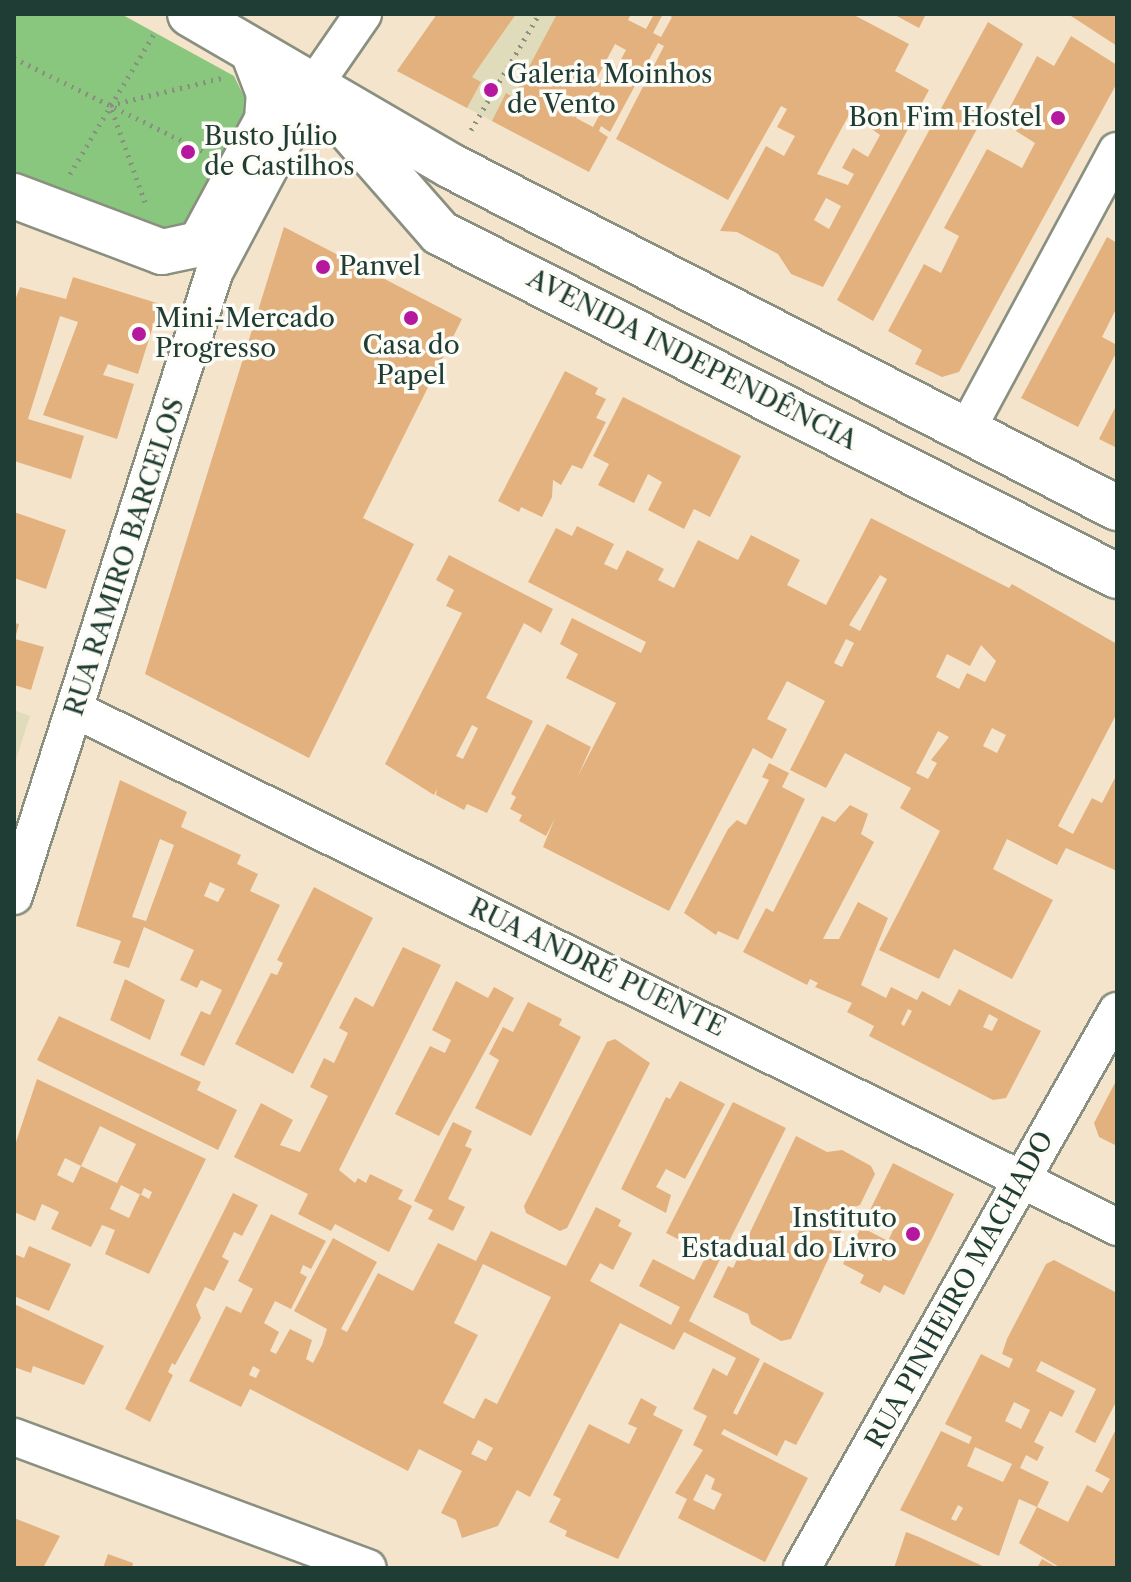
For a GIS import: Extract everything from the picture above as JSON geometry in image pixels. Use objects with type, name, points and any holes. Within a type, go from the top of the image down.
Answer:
[{"type":"main road","name":"AVENIDA INDEPENDÊNCIA","points":[[174,20],[253,52],[451,166],[1117,508]]},
{"type":"main road","points":[[32,203],[162,252],[200,244],[241,170],[269,107],[265,78],[253,52]]},
{"type":"main road","name":"AVENIDA INDEPENDÊNCIA","points":[[312,88],[440,233],[1117,576]]},
{"type":"street","name":"RUA RAMIRO BARCELOS","points":[[14,896],[214,273],[312,88],[363,14]]},
{"type":"street","points":[[966,431],[1117,151]]},
{"type":"street","points":[[162,252],[214,273]]},
{"type":"street","name":"RUA ANDRÉ PUENTE","points":[[76,710],[1117,1227]]},
{"type":"street","name":"RUA PINHEIRO MACHADO","points":[[802,1568],[1117,1011]]},
{"type":"street","points":[[14,1437],[368,1568]]},
{"type":"path","points":[[451,166],[539,14]]},
{"type":"path","points":[[32,203],[174,20]]},
{"type":"path","points":[[110,105],[234,76],[253,52]]},
{"type":"path","points":[[14,58],[241,170]]},
{"type":"path","points":[[110,105],[162,252]]},
{"type":"shaded area","name":"Galeria Moinhos de Vento","points":[[437,14],[589,14],[524,138],[397,71]]},
{"type":"shaded area","points":[[14,710],[30,716],[14,766]]},
{"type":"green space","points":[[14,14],[121,14],[234,76],[252,113],[197,219],[155,233],[14,178]]},
{"type":"building","points":[[437,14],[516,14],[472,77],[481,82],[467,108],[397,71]]},
{"type":"building","points":[[557,14],[631,14],[628,20],[646,29],[654,14],[663,14],[653,33],[661,37],[672,17],[666,14],[852,14],[909,44],[895,71],[929,90],[823,287],[791,274],[778,254],[737,232],[720,231],[766,146],[784,156],[795,136],[777,127],[787,109],[781,106],[728,200],[616,139],[664,46],[658,43],[610,132],[601,126],[599,131],[608,137],[589,172],[492,121],[506,93],[513,97]],"holes":[[[615,44],[626,50],[608,83],[597,78]],[[584,101],[602,110],[593,127],[576,118]],[[850,113],[880,135],[868,157],[853,148],[842,168],[854,174],[848,185],[817,174]],[[826,198],[841,206],[829,229],[814,220]]]},
{"type":"building","points":[[893,14],[926,14],[919,28]]},
{"type":"building","points":[[1068,14],[1117,14],[1117,46]]},
{"type":"building","points":[[988,22],[1023,44],[873,321],[837,300]]},
{"type":"building","points":[[1071,36],[1117,65],[1117,83],[959,372],[942,377],[915,364],[922,350],[888,331],[924,264],[941,273],[959,236],[944,228],[987,149],[1022,168],[1035,143],[1016,131],[1023,119],[1008,111],[1037,56],[1054,66]]},
{"type":"building","points":[[284,227],[462,319],[363,518],[414,544],[309,758],[145,674]]},
{"type":"building","points":[[1107,237],[1117,243],[1117,307],[1102,337],[1117,345],[1117,351],[1078,427],[1021,398]]},
{"type":"building","points":[[73,277],[160,304],[138,374],[108,364],[103,375],[134,384],[117,439],[43,415],[78,322],[60,316],[28,419],[84,436],[71,479],[14,461],[14,303],[20,287],[66,299]]},
{"type":"building","points":[[565,371],[598,388],[595,394],[606,399],[596,418],[606,422],[582,469],[572,465],[561,485],[553,480],[552,497],[542,517],[521,507],[519,512],[498,501]]},
{"type":"building","points":[[623,397],[741,456],[710,517],[694,509],[684,529],[648,510],[662,482],[648,474],[634,503],[598,485],[609,464],[593,456]]},
{"type":"building","points":[[1117,404],[1117,448],[1099,439]]},
{"type":"building","points":[[14,512],[66,530],[46,589],[14,578]]},
{"type":"building","points":[[871,518],[1009,588],[1012,584],[1117,644],[1117,713],[1058,826],[1073,834],[1092,798],[1102,803],[1117,774],[1117,871],[1066,848],[1057,865],[1007,839],[993,869],[1053,900],[1012,979],[954,949],[939,979],[879,950],[940,831],[900,808],[911,788],[845,753],[826,788],[790,770],[825,701],[787,681],[767,719],[787,729],[772,759],[753,748],[669,911],[543,847],[555,818],[546,836],[519,821],[522,815],[510,809],[516,797],[511,794],[547,724],[591,747],[578,776],[616,703],[566,678],[578,654],[560,644],[572,618],[641,653],[646,642],[528,582],[556,528],[572,536],[577,526],[614,544],[604,564],[617,570],[627,550],[664,569],[658,580],[674,588],[698,540],[738,560],[751,535],[800,560],[787,585],[826,605]],"holes":[[[880,575],[887,579],[860,631],[849,625]],[[846,639],[854,643],[842,667],[834,663]],[[981,645],[996,661],[985,682],[967,673],[959,689],[936,677],[947,654],[970,666]],[[992,728],[1006,735],[997,753],[983,746]],[[938,731],[949,737],[931,760],[937,763],[928,779],[916,773]]]},
{"type":"building","points":[[449,555],[553,609],[541,633],[524,623],[486,698],[533,721],[487,813],[467,804],[464,810],[436,795],[437,789],[434,795],[385,764],[462,613],[446,606],[454,590],[436,580]],"holes":[[[472,725],[478,728],[463,759],[456,756]]]},
{"type":"building","points":[[14,623],[19,624],[15,639],[44,647],[31,690],[14,685]]},
{"type":"building","points":[[769,763],[789,773],[782,787],[805,799],[738,940],[718,931],[716,935],[684,913],[728,829],[737,820],[746,825],[769,780],[762,777]]},
{"type":"building","points":[[120,780],[187,812],[181,827],[241,855],[237,864],[258,874],[250,891],[280,905],[204,1066],[180,1055],[201,1011],[210,1015],[222,990],[201,980],[197,988],[180,980],[194,950],[144,927],[129,968],[113,963],[121,941],[76,926]],"holes":[[[160,839],[174,845],[146,921],[132,917]],[[210,882],[225,889],[218,902],[204,896]]]},
{"type":"building","points":[[850,805],[868,814],[861,834],[874,842],[823,939],[839,939],[858,902],[888,918],[861,985],[886,998],[891,987],[917,1000],[922,991],[950,1006],[959,989],[1041,1031],[1006,1098],[993,1100],[869,1036],[874,1026],[847,1012],[852,1003],[815,987],[818,983],[810,979],[807,985],[743,952],[766,908],[773,912],[822,816],[835,822]],"holes":[[[908,1009],[912,1011],[904,1026],[901,1024]],[[989,1014],[998,1019],[992,1031],[983,1027]]]},
{"type":"building","points":[[314,887],[373,918],[293,1074],[235,1044],[271,973],[277,975],[283,963],[277,960]]},
{"type":"building","points":[[403,947],[441,965],[339,1170],[355,1183],[358,1178],[366,1183],[370,1174],[403,1190],[398,1199],[412,1206],[389,1252],[335,1224],[331,1231],[298,1214],[308,1194],[234,1157],[261,1103],[293,1120],[280,1145],[300,1152],[328,1096],[310,1087],[324,1058],[334,1063],[348,1033],[339,1028],[355,997],[373,1007]]},
{"type":"building","points":[[125,979],[165,1000],[150,1040],[110,1020]]},
{"type":"building","points":[[456,981],[488,998],[494,987],[514,998],[439,1136],[395,1114],[430,1046],[445,1053],[451,1040],[432,1030]]},
{"type":"building","points":[[528,1002],[562,1019],[559,1025],[581,1037],[531,1136],[475,1108],[499,1060],[489,1054],[503,1027],[513,1032]]},
{"type":"building","points":[[59,1016],[201,1082],[197,1090],[237,1110],[218,1150],[37,1060]]},
{"type":"building","points":[[615,1039],[650,1063],[567,1228],[560,1231],[526,1213],[524,1206],[607,1042]]},
{"type":"building","points":[[37,1079],[206,1159],[149,1274],[105,1254],[115,1230],[102,1225],[91,1247],[51,1229],[59,1212],[42,1204],[35,1221],[14,1212],[14,1148]],"holes":[[[100,1126],[136,1144],[117,1183],[81,1166]],[[65,1158],[81,1166],[73,1183],[57,1175]],[[121,1185],[140,1194],[129,1218],[110,1209]],[[144,1188],[152,1192],[149,1199],[141,1195]]]},
{"type":"building","points":[[1117,1079],[1117,1146],[1099,1137],[1094,1123]]},
{"type":"building","points":[[680,1081],[725,1104],[685,1179],[666,1169],[656,1187],[671,1195],[666,1213],[621,1189],[666,1097],[670,1099]]},
{"type":"building","points":[[733,1102],[786,1128],[689,1321],[760,1359],[733,1413],[737,1415],[764,1362],[824,1393],[796,1445],[785,1440],[777,1456],[724,1429],[721,1434],[808,1478],[765,1562],[678,1518],[687,1499],[675,1493],[703,1450],[693,1445],[707,1416],[693,1409],[713,1368],[727,1376],[736,1358],[684,1332],[674,1350],[620,1323],[530,1497],[517,1490],[498,1526],[462,1538],[456,1520],[441,1513],[462,1471],[419,1449],[408,1471],[250,1389],[241,1407],[189,1381],[226,1306],[241,1313],[253,1289],[238,1281],[271,1214],[326,1241],[311,1269],[303,1265],[300,1273],[307,1277],[291,1309],[275,1301],[264,1323],[279,1332],[270,1351],[276,1354],[290,1329],[312,1340],[306,1359],[313,1363],[327,1329],[294,1311],[333,1238],[377,1262],[341,1329],[347,1332],[378,1273],[413,1291],[438,1243],[476,1261],[491,1231],[566,1266],[596,1207],[621,1220],[618,1226],[632,1233],[613,1270],[600,1263],[590,1281],[671,1325],[680,1307],[639,1286],[653,1259],[694,1280],[707,1254],[666,1233]],"holes":[[[483,1264],[551,1297],[497,1404],[485,1398],[474,1419],[443,1403],[478,1335],[454,1323]],[[253,1366],[260,1370],[256,1378],[249,1375]],[[478,1440],[493,1448],[486,1461],[471,1454]],[[706,1474],[715,1479],[711,1489],[722,1494],[714,1510],[693,1500]]]},
{"type":"building","points":[[453,1122],[472,1131],[465,1146],[472,1149],[448,1199],[465,1207],[453,1231],[428,1219],[433,1210],[414,1201]]},
{"type":"building","points":[[796,1136],[827,1152],[842,1150],[871,1166],[875,1174],[860,1205],[852,1208],[791,1339],[781,1341],[751,1324],[748,1314],[713,1297],[728,1266],[733,1268]]},
{"type":"building","name":"Instituto Estadual do Livro","points":[[893,1163],[954,1194],[904,1295],[884,1285],[880,1293],[860,1283],[864,1275],[843,1264],[861,1227],[888,1241],[896,1224],[870,1210]]},
{"type":"building","points":[[233,1193],[258,1205],[242,1236],[234,1232],[222,1257],[229,1261],[214,1291],[205,1287],[196,1305],[201,1318],[175,1365],[172,1363],[168,1372],[173,1375],[150,1422],[125,1409]]},
{"type":"building","points":[[29,1246],[71,1264],[49,1311],[14,1296],[14,1254],[24,1258]]},
{"type":"building","points":[[1054,1260],[1117,1293],[1117,1400],[1095,1443],[1075,1432],[1096,1389],[1041,1361],[1036,1371],[1075,1391],[1062,1417],[1050,1411],[1034,1442],[1044,1447],[1037,1461],[1026,1455],[1020,1468],[1049,1482],[1037,1507],[1019,1499],[999,1556],[900,1510],[941,1431],[969,1444],[972,1437],[945,1424],[981,1354],[1009,1368],[1013,1359],[1002,1354],[1007,1339],[1046,1264]],"holes":[[[1014,1402],[1030,1410],[1021,1429],[1005,1421]],[[975,1447],[1012,1464],[1003,1482],[967,1466]],[[958,1505],[963,1508],[956,1521],[951,1519]]]},
{"type":"building","points":[[14,1304],[104,1346],[84,1385],[33,1366],[31,1373],[14,1367]]},
{"type":"building","points":[[641,1398],[657,1407],[653,1415],[683,1430],[618,1559],[565,1536],[567,1531],[549,1522],[561,1499],[553,1495],[589,1424],[629,1444],[637,1428],[628,1424]]},
{"type":"building","points":[[1117,1427],[1117,1568],[1061,1568],[1019,1543],[1037,1507],[1068,1522],[1087,1485],[1102,1493],[1110,1479],[1095,1471]]},
{"type":"building","points":[[14,1518],[60,1536],[43,1568],[14,1568]]},
{"type":"building","points":[[906,1532],[919,1537],[987,1568],[894,1568]]},
{"type":"building","points":[[108,1554],[133,1563],[132,1568],[103,1568]]},
{"type":"building","points":[[1042,1559],[1058,1568],[1037,1568]]},
{"type":"place","name":"Galeria Moinhos de Vento","points":[[491,90]]},
{"type":"place","name":"Bon Fim Hostel","points":[[1058,118]]},
{"type":"place","name":"Busto Júlio de Castilhos","points":[[188,152]]},
{"type":"place","name":"Panvel","points":[[323,267]]},
{"type":"place","name":"Casa do Papel","points":[[411,318]]},
{"type":"place","name":"Mini-Mercado Progresso","points":[[139,334]]},
{"type":"place","name":"Instituto Estadual do Livro","points":[[913,1234]]}]
